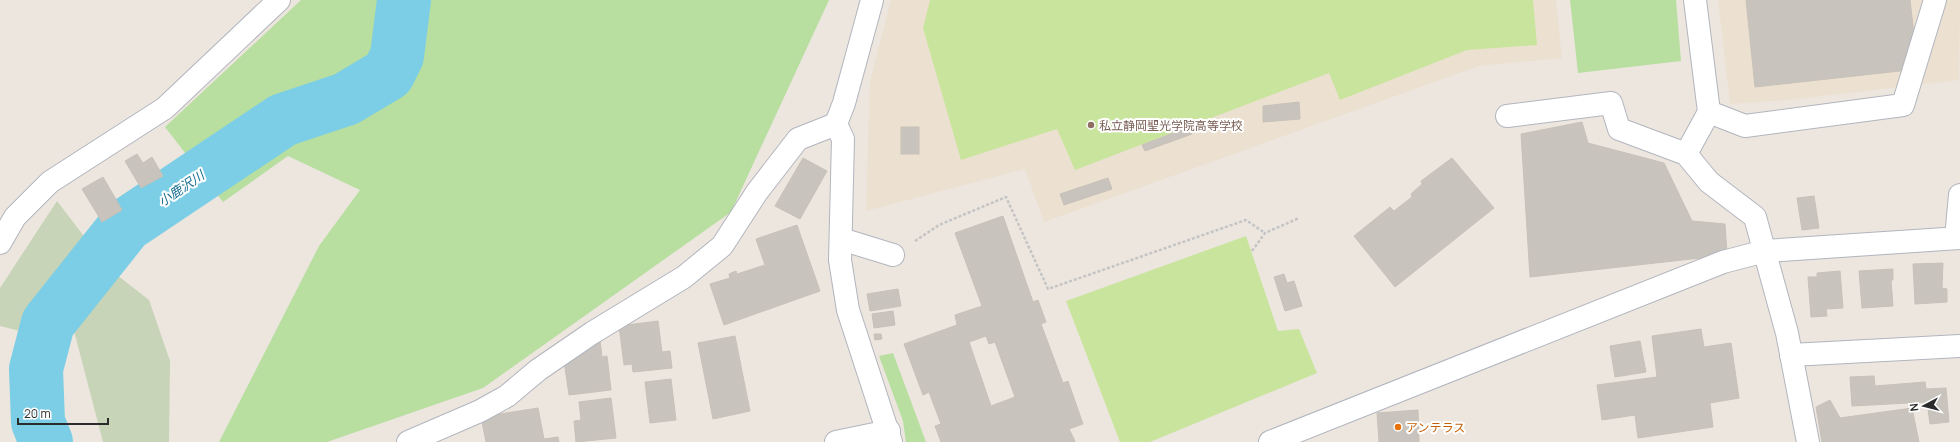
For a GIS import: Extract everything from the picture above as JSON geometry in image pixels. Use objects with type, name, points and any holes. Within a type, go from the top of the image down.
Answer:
[{"type":"street","points":[[0,243],[15,217],[50,182],[165,108],[279,0]]},
{"type":"street","points":[[836,442],[890,437],[848,310],[840,260],[843,139],[836,124],[844,103],[872,0]]},
{"type":"street","points":[[1686,154],[1709,112],[1695,0]]},
{"type":"street","points":[[1709,112],[1745,126],[1903,105],[1935,0]]},
{"type":"street","points":[[1507,116],[1612,103],[1619,129],[1686,154],[1709,182],[1755,217],[1766,251],[1791,355],[1808,442]]},
{"type":"street","points":[[408,442],[480,411],[506,396],[538,370],[592,333],[684,277],[722,246],[757,192],[798,139],[836,124]]},
{"type":"street","points":[[1270,442],[1723,262],[1766,251],[1958,238],[1960,195]]},
{"type":"street","points":[[841,239],[893,256]]},
{"type":"street","points":[[1791,355],[1960,346]]},
{"type":"path","points":[[893,256],[939,225],[1006,197],[1048,289],[1246,220],[1264,233]]},
{"type":"path","points":[[1252,251],[1264,233],[1299,218]]},
{"type":"shaded area","name":"私立静岡聖光学院高等学校","points":[[891,0],[1556,0],[1562,58],[1479,66],[1044,222],[1025,169],[866,211],[870,81]]},
{"type":"shaded area","points":[[1718,0],[1960,0],[1959,80],[1789,100],[1730,104]]},
{"type":"green space","points":[[301,0],[829,0],[731,212],[483,388],[327,442],[219,442],[319,246],[360,190],[288,156],[223,202],[165,127]]},
{"type":"green space","name":"私立静岡聖光学院高等学校","points":[[930,0],[1533,0],[1537,45],[1467,50],[1340,100],[1329,73],[1075,170],[1057,129],[961,160],[923,28]]},
{"type":"green space","points":[[1570,0],[1676,0],[1681,61],[1578,73]]},
{"type":"green space","points":[[57,201],[96,252],[32,334],[0,326],[0,288]]},
{"type":"green space","points":[[1246,236],[1278,331],[1299,329],[1317,373],[1150,442],[1120,442],[1066,301]]},
{"type":"green space","points":[[117,275],[149,300],[170,361],[169,442],[103,442],[74,331]]},
{"type":"green space","points":[[893,353],[926,442],[906,442],[903,421],[879,356]]},
{"type":"building","points":[[1746,0],[1910,0],[1918,69],[1755,87]]},
{"type":"building","points":[[1299,102],[1300,119],[1263,122],[1263,106]]},
{"type":"building","points":[[1582,122],[1588,143],[1664,163],[1692,221],[1725,224],[1727,255],[1530,277],[1521,134]]},
{"type":"building","points":[[901,127],[919,127],[919,154],[901,154]]},
{"type":"building","points":[[1189,127],[1192,134],[1145,151],[1142,145]]},
{"type":"building","points":[[137,154],[143,163],[152,157],[163,176],[141,188],[125,161]]},
{"type":"building","points":[[803,158],[827,171],[800,219],[775,206]]},
{"type":"building","points":[[1452,158],[1494,208],[1395,287],[1354,236],[1390,207],[1394,211],[1412,197],[1411,194],[1422,184],[1421,181]]},
{"type":"building","points":[[103,177],[122,210],[102,222],[82,189]]},
{"type":"building","points":[[1108,178],[1112,189],[1064,205],[1060,194]]},
{"type":"building","points":[[1814,196],[1819,228],[1802,230],[1797,198]]},
{"type":"building","points":[[1003,216],[1033,302],[1038,300],[1046,322],[1041,324],[1063,383],[1068,381],[1083,424],[1069,429],[1075,441],[941,442],[935,426],[941,424],[929,392],[923,395],[904,344],[957,325],[955,315],[982,306],[955,233]],"holes":[[[986,336],[989,344],[995,342],[1015,397],[991,406],[969,342]]]},
{"type":"building","points":[[797,225],[820,291],[724,325],[710,284],[730,278],[729,274],[736,271],[737,274],[765,265],[756,239]]},
{"type":"building","points":[[1943,263],[1942,288],[1947,289],[1947,302],[1915,304],[1913,264]]},
{"type":"building","points":[[1893,269],[1893,280],[1891,280],[1893,306],[1862,308],[1859,271]]},
{"type":"building","points":[[1840,271],[1843,308],[1826,309],[1827,316],[1811,317],[1808,277],[1817,277],[1817,273]]},
{"type":"building","points":[[1284,274],[1287,283],[1294,281],[1302,306],[1285,311],[1274,277]]},
{"type":"building","points":[[898,289],[901,306],[870,311],[867,294]]},
{"type":"building","points":[[893,311],[895,325],[874,328],[872,314]]},
{"type":"building","points":[[658,321],[662,352],[670,351],[672,368],[633,372],[632,364],[624,365],[619,326]]},
{"type":"building","points":[[1701,329],[1704,347],[1731,343],[1739,398],[1710,403],[1713,427],[1638,438],[1635,415],[1602,420],[1597,385],[1657,377],[1652,336]]},
{"type":"building","points":[[874,334],[881,334],[882,339],[875,340]]},
{"type":"building","points":[[735,336],[750,411],[713,419],[698,343]]},
{"type":"building","points":[[600,340],[602,357],[607,356],[611,390],[569,395],[564,361],[573,360],[572,353],[584,352],[583,342]]},
{"type":"building","points":[[1640,341],[1646,372],[1615,377],[1610,346]]},
{"type":"building","points":[[1874,376],[1875,386],[1925,382],[1926,389],[1946,388],[1949,422],[1930,424],[1927,402],[1852,406],[1850,377]]},
{"type":"building","points":[[671,379],[676,420],[650,423],[645,382]]},
{"type":"building","points":[[611,398],[616,438],[576,442],[574,421],[581,420],[579,402]]},
{"type":"building","points":[[1830,400],[1840,418],[1912,408],[1919,442],[1822,442],[1816,407]]},
{"type":"building","points":[[538,408],[544,439],[558,437],[559,442],[486,442],[481,417]]},
{"type":"building","name":"アンテラス","points":[[1418,410],[1419,442],[1379,442],[1377,413]]},
{"type":"waterway","name":"小鹿沢川","points":[[46,442],[38,422],[36,369],[48,323],[126,225],[283,120],[346,99],[388,74],[397,56],[404,0]]},
{"type":"place","name":"私立静岡聖光学院高等学校","points":[[1091,125]]},
{"type":"place","name":"アンテラス","points":[[1398,427]]}]
